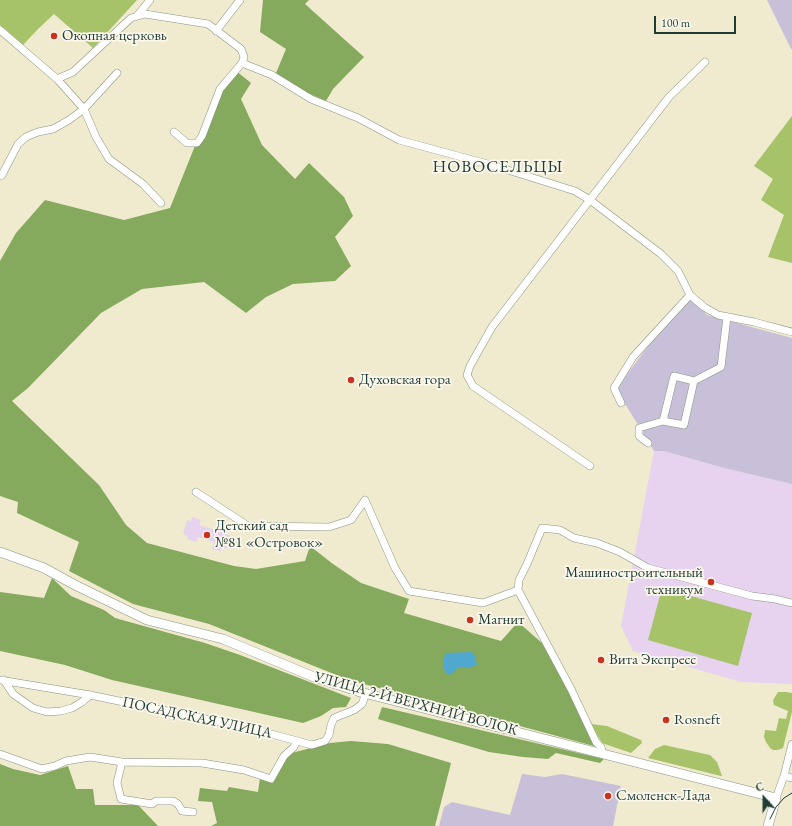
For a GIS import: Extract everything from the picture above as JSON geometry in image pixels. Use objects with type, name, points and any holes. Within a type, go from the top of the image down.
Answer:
[{"type":"main road","name":"УЛИЦА 2-Й ВЕРХНИЙ ВОЛОК","points":[[0,552],[44,568],[75,585],[147,620],[223,639],[314,677],[366,693],[776,798]]},
{"type":"main road","points":[[769,822],[776,798]]},
{"type":"street","points":[[136,16],[150,0]]},
{"type":"street","points":[[216,31],[240,0]]},
{"type":"street","points":[[58,79],[73,72],[131,18],[136,16],[145,14],[208,24],[241,49],[244,57],[242,64],[220,89],[202,136],[197,143],[187,143],[174,132]]},
{"type":"street","points":[[0,30],[58,79],[84,109],[96,137],[109,159],[143,184],[161,203]]},
{"type":"street","points":[[590,466],[473,386],[467,375],[470,366],[492,327],[668,97],[705,62]]},
{"type":"street","points":[[242,64],[272,74],[311,99],[358,118],[399,140],[495,166],[575,191],[590,200],[661,254],[678,271],[690,295],[704,307],[718,315],[792,332]]},
{"type":"street","points":[[0,176],[2,175],[18,144],[26,137],[38,132],[53,129],[69,120],[84,109],[117,73]]},
{"type":"street","points":[[621,403],[614,388],[633,357],[690,295]]},
{"type":"street","points":[[663,421],[674,376],[694,382],[721,367],[728,317]]},
{"type":"street","points":[[648,443],[639,436],[639,428],[663,421],[684,425],[694,382]]},
{"type":"street","points":[[196,492],[248,526],[329,527],[350,520],[365,500],[395,568],[409,591],[483,603],[518,590]]},
{"type":"street","points":[[603,754],[601,747],[596,742],[571,689],[518,590],[518,584],[528,564],[542,528],[560,530],[574,538],[597,543],[620,552],[648,568],[752,596],[792,603]]},
{"type":"street","points":[[2,680],[13,694],[33,708],[47,712],[61,711],[72,708],[90,695]]},
{"type":"street","name":"ПОСАДСКАЯ УЛИЦА","points":[[2,680],[90,695],[249,728],[296,742],[312,745],[325,741],[329,735],[334,718],[354,710],[362,704],[366,693]]},
{"type":"street","points":[[0,754],[42,768],[55,766],[66,761],[90,757],[122,762],[202,763],[244,770],[271,778],[284,756],[294,747],[296,742]]},
{"type":"street","points":[[776,798],[784,776],[792,744]]},
{"type":"street","points":[[122,762],[117,783],[121,799],[152,804],[156,801],[173,801],[178,804],[182,812],[193,812]]},
{"type":"street","points":[[784,776],[792,778]]},
{"type":"shaded area","points":[[767,0],[792,0],[792,50],[790,47]]},
{"type":"shaded area","points":[[694,300],[707,315],[792,338],[792,484],[724,468],[664,451],[654,451],[616,389],[682,301]]},
{"type":"shaded area","name":"Машиностроительный техникум","points":[[654,451],[664,451],[724,468],[792,484],[792,684],[741,682],[633,651],[621,626]]},
{"type":"shaded area","name":"Детский сад №81 «Островок»","points":[[192,517],[201,520],[199,525],[219,531],[220,527],[228,529],[226,534],[230,535],[226,549],[222,548],[221,551],[212,549],[214,542],[198,537],[196,542],[187,539],[188,536],[183,534],[187,520],[191,521]]},
{"type":"shaded area","points":[[522,774],[545,777],[562,774],[621,786],[613,826],[439,826],[444,807],[452,802],[510,815]]},
{"type":"green space","points":[[0,0],[137,0],[93,48],[54,14],[23,45],[0,25]]},
{"type":"green space","points":[[263,0],[309,0],[305,4],[364,57],[333,89],[326,101],[274,78],[286,49],[260,32]]},
{"type":"green space","points":[[235,70],[251,83],[241,99],[262,145],[295,179],[309,163],[344,197],[353,216],[335,237],[351,266],[335,281],[293,284],[266,297],[246,313],[204,282],[142,289],[101,313],[28,388],[12,401],[99,485],[126,525],[147,543],[234,566],[256,569],[305,561],[310,546],[361,583],[409,599],[404,613],[501,641],[518,622],[542,643],[560,672],[594,746],[349,680],[209,624],[133,604],[69,571],[79,542],[17,513],[18,502],[0,496],[0,261],[16,233],[45,200],[124,220],[170,208],[219,86]]},
{"type":"green space","points":[[792,116],[792,263],[768,257],[784,215],[761,200],[773,179],[754,166]]},
{"type":"green space","points":[[52,578],[71,596],[104,610],[115,618],[205,643],[351,698],[346,707],[333,708],[321,716],[303,723],[112,680],[65,665],[0,651],[0,592],[44,598]]},
{"type":"green space","points":[[662,588],[752,613],[738,666],[648,640]]},
{"type":"green space","points":[[778,692],[792,693],[792,712],[783,748],[773,750],[770,748],[764,737],[765,730],[776,731],[779,718],[786,719],[788,711],[774,705],[773,700]]},
{"type":"green space","points":[[382,707],[604,759],[600,763],[556,753],[548,759],[489,752],[378,719]]},
{"type":"green space","points":[[591,724],[607,726],[641,740],[642,743],[631,753],[602,743]]},
{"type":"green space","points":[[351,741],[388,744],[451,763],[435,826],[211,826],[217,823],[212,802],[198,801],[200,788],[227,791],[229,787],[258,792],[260,778],[273,783],[288,754],[330,743]]},
{"type":"green space","points":[[664,745],[710,755],[717,762],[722,776],[648,758],[655,749]]},
{"type":"green space","points":[[0,764],[13,769],[40,775],[68,766],[76,789],[93,789],[95,805],[138,805],[158,826],[0,826]]},
{"type":"water","points":[[472,652],[475,656],[477,665],[467,668],[459,667],[450,675],[446,673],[443,667],[445,653]]},
{"type":"tram line","points":[[770,819],[776,807],[784,798],[792,793]]},
{"type":"place","name":"Окопная церковь","points":[[54,36]]},
{"type":"place","name":"Духовская гора","points":[[351,380]]},
{"type":"place","name":"Детский сад №81 «Островок»","points":[[207,535]]},
{"type":"place","name":"Машиностроительный техникум","points":[[711,582]]},
{"type":"place","name":"Магнит","points":[[470,620]]},
{"type":"place","name":"Вита Экспресс","points":[[601,660]]},
{"type":"place","name":"Rosneft","points":[[666,720]]},
{"type":"place","name":"Смоленск-Лада","points":[[608,796]]},
{"type":"district","name":"НОВОСЕЛЬЦЫ","points":[[498,167]]}]
